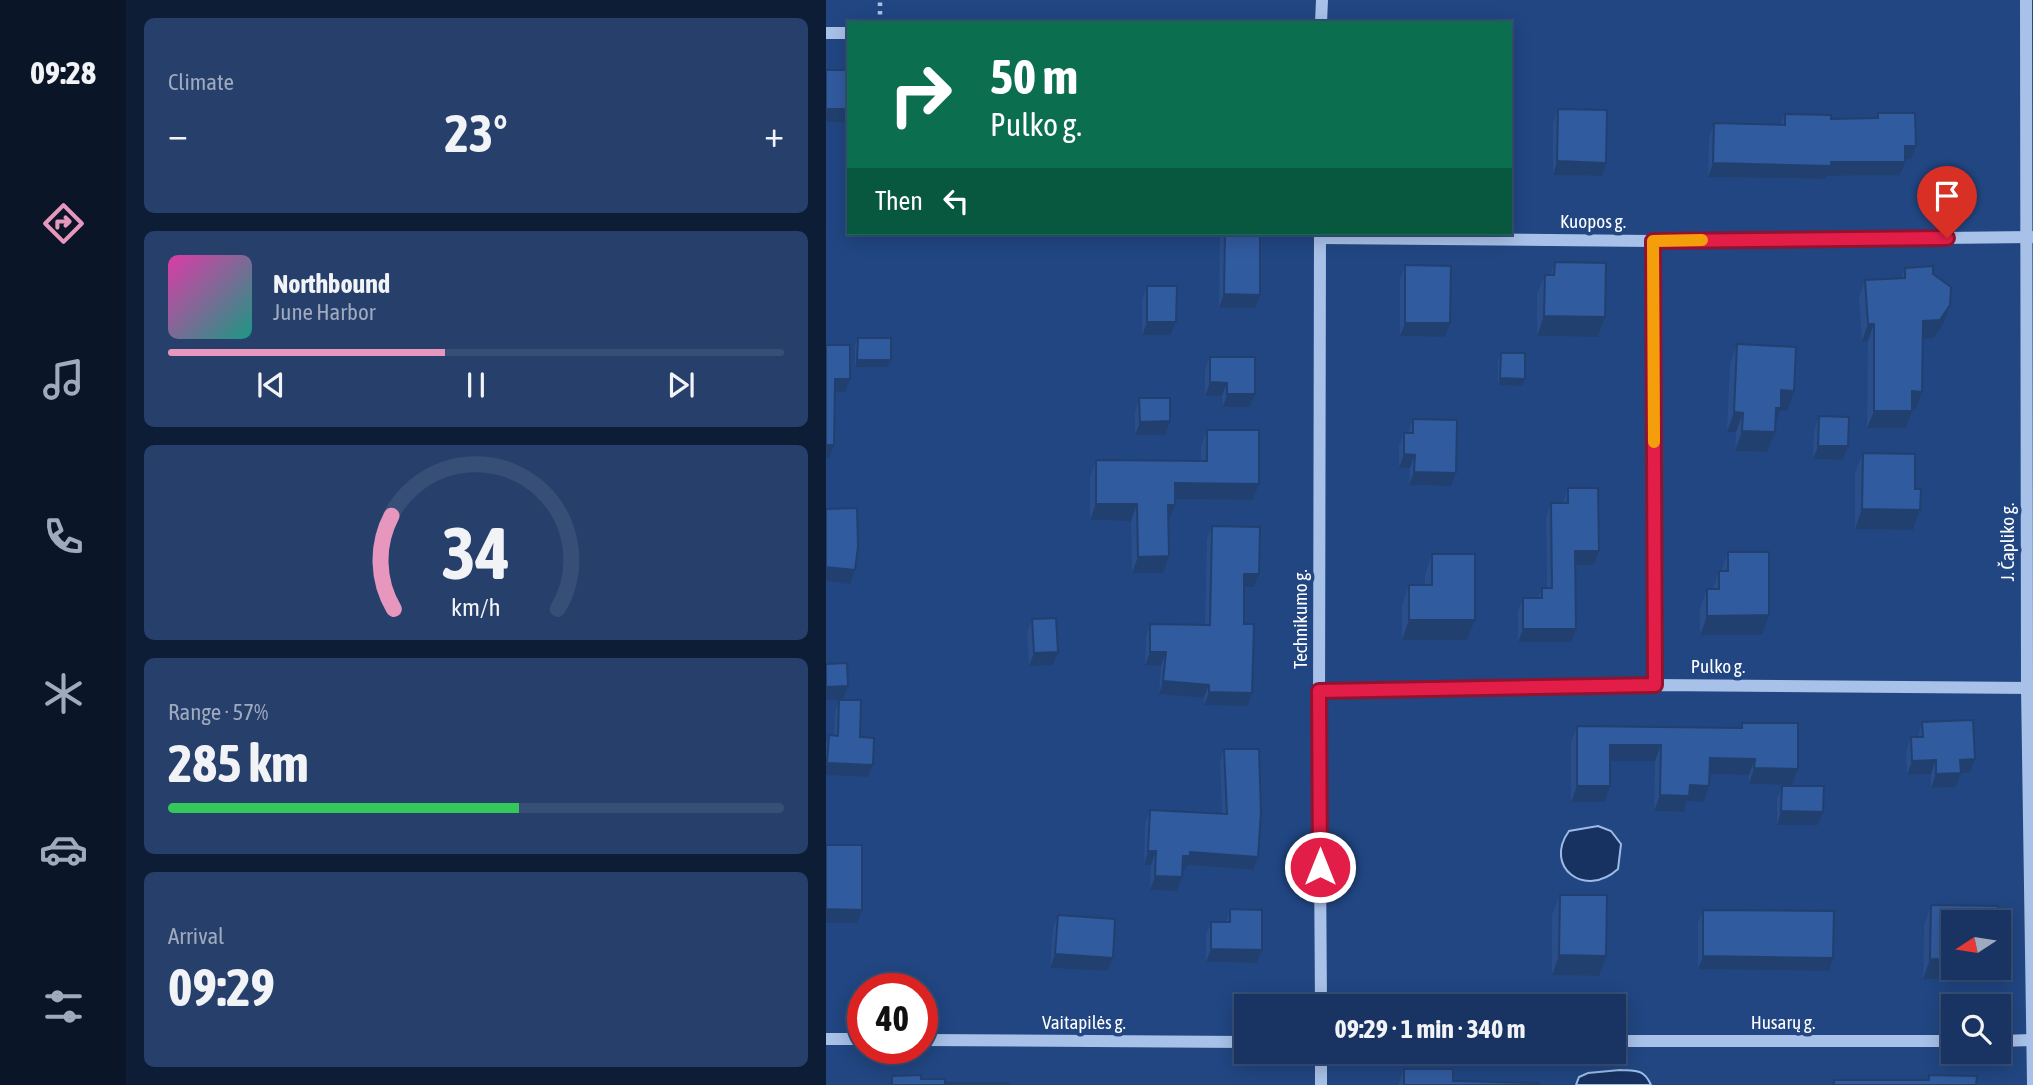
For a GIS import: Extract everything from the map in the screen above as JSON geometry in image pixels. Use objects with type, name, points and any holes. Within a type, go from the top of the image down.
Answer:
[{"type":"street","points":[[1321,21],[1322,0]]},
{"type":"street","name":"J. Čapliko g.","points":[[2026,0],[2030,237],[2033,1084]]},
{"type":"street","points":[[826,33],[847,33]]},
{"type":"street","name":"Kuopos g.","points":[[1320,236],[1653,241],[2030,237]]},
{"type":"street","name":"Technikumo g.","points":[[1320,236],[1321,994]]},
{"type":"street","points":[[1653,241],[1655,685]]},
{"type":"street","name":"Pulko g.","points":[[1319,691],[1655,685],[2030,688]]},
{"type":"street","points":[[826,1039],[847,1040]]},
{"type":"street","name":"Vaitapilės g.","points":[[938,1040],[1234,1042]]},
{"type":"street","points":[[2011,1041],[2033,1040]]},
{"type":"street","name":"Husarų g.","points":[[1626,1041],[1941,1041]]},
{"type":"street","points":[[1321,1064],[1321,1085]]},
{"type":"path","points":[[880,0],[880,21]]},
{"type":"water","points":[[1598,826],[1611,831],[1621,844],[1618,869],[1593,881],[1581,880],[1571,875],[1564,867],[1562,844],[1569,831]]},
{"type":"water","points":[[1620,1070],[1643,1073],[1651,1085],[1576,1085],[1579,1077],[1588,1073]]},
{"type":"building","points":[[826,70],[847,70],[847,109],[827,109],[826,119]]},
{"type":"building","points":[[1558,109],[1607,110],[1606,163],[1557,161]]},
{"type":"building","points":[[1878,113],[1915,113],[1916,146],[1905,146],[1905,162],[1831,162],[1831,166],[1713,163],[1714,123],[1785,125],[1785,114],[1831,115],[1831,119],[1878,118]]},
{"type":"building","points":[[1225,235],[1260,235],[1260,295],[1224,294]]},
{"type":"building","points":[[1555,262],[1606,263],[1605,317],[1544,316],[1545,275],[1554,275]]},
{"type":"building","points":[[1405,265],[1451,266],[1450,323],[1405,323]]},
{"type":"building","points":[[1933,266],[1933,274],[1951,287],[1950,305],[1940,320],[1923,321],[1922,392],[1912,391],[1912,411],[1874,411],[1874,324],[1868,324],[1865,280],[1905,278],[1905,268]]},
{"type":"building","points":[[1147,286],[1177,286],[1176,322],[1147,322]]},
{"type":"building","points":[[858,338],[891,338],[891,360],[857,360]]},
{"type":"building","points":[[1737,344],[1796,347],[1794,391],[1781,390],[1781,408],[1776,408],[1775,432],[1742,431],[1743,413],[1734,412]]},
{"type":"building","points":[[826,345],[850,345],[850,379],[835,379],[834,445],[826,445]]},
{"type":"building","points":[[1501,353],[1525,353],[1525,379],[1500,378]]},
{"type":"building","points":[[1210,357],[1255,357],[1255,394],[1227,394],[1227,383],[1210,382]]},
{"type":"building","points":[[1139,398],[1170,398],[1170,421],[1140,422]]},
{"type":"building","points":[[1819,416],[1849,417],[1848,446],[1818,446]]},
{"type":"building","points":[[1413,419],[1457,420],[1456,473],[1414,472],[1415,455],[1404,454],[1404,433],[1413,433]]},
{"type":"building","points":[[1207,430],[1259,430],[1259,484],[1175,483],[1175,505],[1168,505],[1169,556],[1138,557],[1137,504],[1096,504],[1096,460],[1207,461]]},
{"type":"building","points":[[1863,453],[1915,454],[1915,489],[1921,489],[1920,510],[1862,509]]},
{"type":"building","points":[[1568,488],[1598,488],[1599,551],[1575,551],[1576,629],[1523,629],[1523,598],[1542,598],[1542,588],[1552,588],[1551,503],[1568,503]]},
{"type":"building","points":[[857,508],[858,547],[855,570],[826,567],[826,509]]},
{"type":"building","points":[[1212,526],[1260,527],[1259,574],[1244,574],[1244,624],[1254,624],[1252,693],[1209,692],[1209,685],[1163,681],[1166,652],[1150,652],[1150,624],[1210,625]]},
{"type":"building","points":[[1728,552],[1769,552],[1769,615],[1707,616],[1707,589],[1719,589],[1719,571],[1728,571]]},
{"type":"building","points":[[1432,554],[1475,554],[1475,620],[1409,620],[1409,585],[1432,585]]},
{"type":"building","points":[[1056,618],[1058,652],[1034,653],[1032,619]]},
{"type":"building","points":[[847,663],[848,686],[826,687],[826,664]]},
{"type":"building","points":[[839,700],[861,700],[860,737],[874,738],[873,765],[827,763],[829,735],[838,736]]},
{"type":"building","points":[[1973,720],[1975,759],[1960,760],[1961,773],[1936,774],[1936,760],[1912,761],[1911,737],[1923,737],[1922,722]]},
{"type":"building","points":[[1742,723],[1798,723],[1798,769],[1754,768],[1755,759],[1710,758],[1709,786],[1690,785],[1689,796],[1660,795],[1661,745],[1610,745],[1610,786],[1577,786],[1577,726],[1742,728]]},
{"type":"building","points":[[1224,749],[1259,749],[1261,812],[1258,857],[1190,852],[1190,856],[1183,856],[1182,877],[1155,876],[1156,851],[1148,851],[1150,810],[1227,814]]},
{"type":"building","points":[[1782,786],[1824,786],[1823,812],[1781,811]]},
{"type":"building","points":[[826,845],[862,845],[862,910],[826,909]]},
{"type":"building","points":[[1560,895],[1607,895],[1606,956],[1559,955]]},
{"type":"building","points":[[1931,905],[1998,906],[1998,910],[1941,910],[1941,959],[1930,959]]},
{"type":"building","points":[[1230,909],[1262,910],[1262,950],[1211,949],[1211,922],[1230,922]]},
{"type":"building","points":[[1703,910],[1834,911],[1833,958],[1703,956]]},
{"type":"building","points":[[1058,915],[1115,919],[1113,958],[1055,954]]},
{"type":"building","points":[[1404,1069],[1453,1069],[1453,1081],[1539,1085],[1404,1085]]},
{"type":"building","points":[[921,1075],[921,1079],[945,1079],[945,1083],[1008,1085],[892,1085],[892,1076]]},
{"type":"building","points":[[1929,1075],[1977,1076],[1976,1085],[1834,1085],[1834,1080],[1929,1080]]},
{"type":"slow traffic","points":[[1654,442],[1653,241],[1702,240]]},
{"type":"route","points":[[1320,867],[1319,691],[1655,685],[1653,241],[1947,238]]}]
